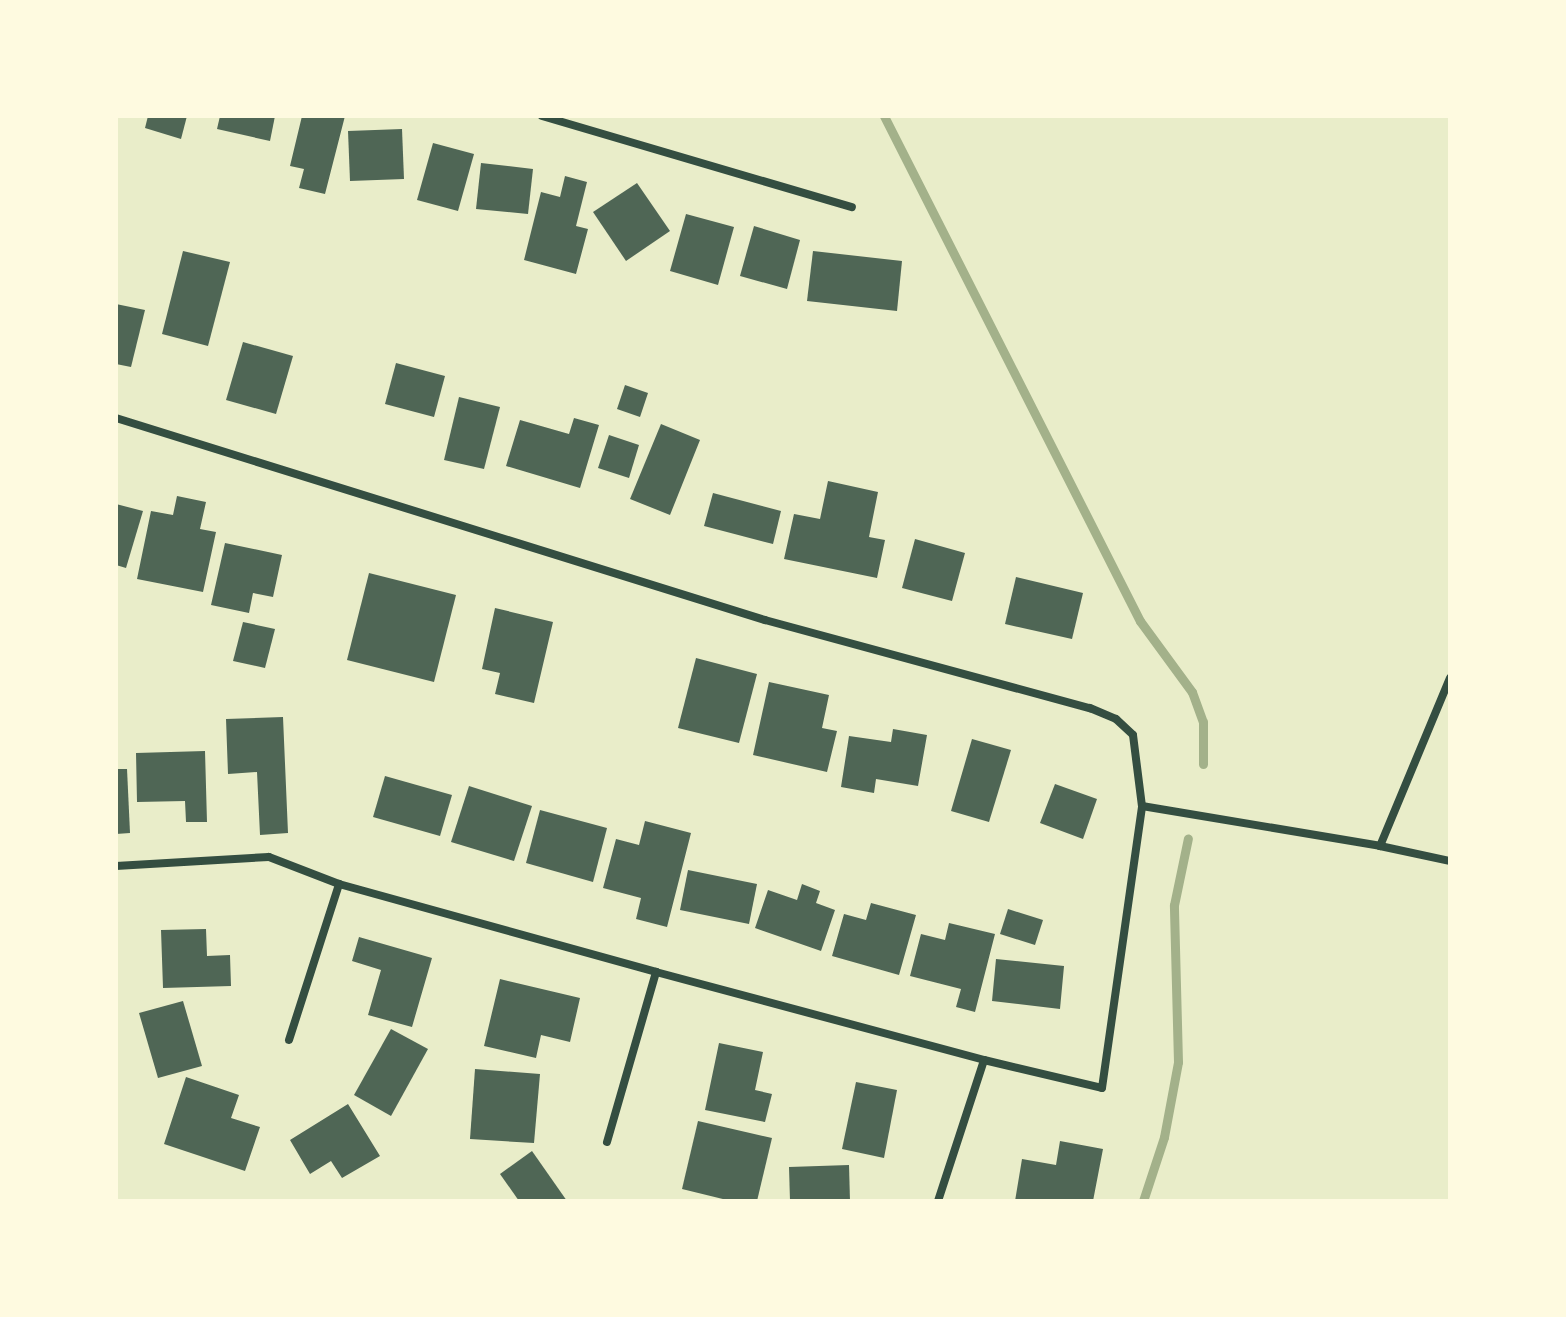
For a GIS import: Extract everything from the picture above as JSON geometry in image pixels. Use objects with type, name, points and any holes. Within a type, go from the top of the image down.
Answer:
[{"type":"street","points":[[542,116],[852,207]]},
{"type":"street","points":[[116,418],[765,620],[1090,708],[1116,719],[1133,735],[1142,806],[1102,1088],[984,1060],[656,972],[339,884],[269,857],[116,866]]},
{"type":"street","points":[[1380,846],[1450,678]]},
{"type":"street","points":[[1142,806],[1380,846],[1450,861]]},
{"type":"street","points":[[289,1040],[339,884]]},
{"type":"street","points":[[607,1142],[656,972]]},
{"type":"street","points":[[938,1201],[984,1060]]},
{"type":"building","points":[[148,116],[187,116],[181,139],[145,128]]},
{"type":"building","points":[[220,116],[275,116],[270,141],[217,129]]},
{"type":"building","points":[[302,116],[345,116],[325,194],[299,188],[304,169],[290,166]]},
{"type":"building","points":[[402,129],[404,179],[350,181],[348,131]]},
{"type":"building","points":[[433,143],[474,154],[458,211],[417,200]]},
{"type":"building","points":[[481,163],[533,169],[528,214],[476,209]]},
{"type":"building","points":[[565,176],[587,182],[576,226],[588,229],[576,274],[524,260],[541,192],[560,197]]},
{"type":"building","points":[[637,183],[670,231],[626,261],[593,212]]},
{"type":"building","points":[[686,214],[734,227],[718,285],[670,271]]},
{"type":"building","points":[[754,226],[800,240],[787,289],[740,276]]},
{"type":"building","points":[[183,251],[230,262],[208,346],[162,334]]},
{"type":"building","points":[[813,251],[902,261],[897,311],[807,301]]},
{"type":"building","points":[[116,304],[145,310],[131,367],[116,364]]},
{"type":"building","points":[[243,342],[293,356],[276,414],[226,400]]},
{"type":"building","points":[[396,363],[445,376],[434,417],[385,404]]},
{"type":"building","points":[[625,385],[648,393],[640,417],[617,409]]},
{"type":"building","points":[[459,397],[500,407],[484,469],[444,460]]},
{"type":"building","points":[[574,418],[599,425],[580,488],[506,466],[520,420],[569,434]]},
{"type":"building","points":[[661,424],[700,440],[670,515],[630,499]]},
{"type":"building","points":[[609,435],[639,445],[629,478],[598,468]]},
{"type":"building","points":[[828,481],[878,492],[869,537],[885,540],[877,578],[784,559],[794,514],[820,519]]},
{"type":"building","points":[[713,493],[781,511],[773,544],[704,526]]},
{"type":"building","points":[[177,496],[206,502],[200,529],[216,532],[203,592],[137,579],[151,511],[173,515]]},
{"type":"building","points":[[116,504],[143,511],[126,568],[116,565]]},
{"type":"building","points":[[915,539],[965,553],[952,601],[902,588]]},
{"type":"building","points":[[225,543],[282,555],[273,597],[253,593],[249,613],[211,605]]},
{"type":"building","points":[[369,573],[456,595],[434,682],[347,660]]},
{"type":"building","points":[[1016,577],[1083,593],[1072,639],[1005,624]]},
{"type":"building","points":[[495,608],[553,622],[534,703],[495,694],[500,673],[482,669]]},
{"type":"building","points":[[243,622],[275,629],[265,668],[233,661]]},
{"type":"building","points":[[696,658],[757,674],[739,743],[678,728]]},
{"type":"building","points":[[769,682],[829,695],[822,728],[837,731],[827,772],[753,755]]},
{"type":"building","points":[[283,717],[288,833],[260,835],[257,772],[228,774],[226,719]]},
{"type":"building","points":[[893,729],[927,735],[918,786],[876,779],[874,793],[841,787],[849,736],[891,742]]},
{"type":"building","points":[[972,739],[1011,750],[989,822],[951,811]]},
{"type":"building","points":[[205,751],[207,822],[186,822],[185,801],[137,802],[136,753]]},
{"type":"building","points":[[116,769],[127,769],[130,833],[116,834]]},
{"type":"building","points":[[385,776],[452,795],[440,836],[373,817]]},
{"type":"building","points":[[1055,784],[1097,799],[1083,839],[1040,823]]},
{"type":"building","points":[[469,786],[532,806],[514,861],[451,842]]},
{"type":"building","points":[[540,810],[607,828],[593,882],[526,863]]},
{"type":"building","points":[[645,821],[691,833],[667,927],[636,919],[641,898],[603,888],[616,839],[639,845]]},
{"type":"building","points":[[688,870],[757,884],[749,924],[680,910]]},
{"type":"building","points":[[802,884],[820,891],[816,903],[835,910],[821,951],[755,928],[768,890],[797,900]]},
{"type":"building","points":[[871,903],[916,915],[899,975],[832,956],[844,914],[866,920]]},
{"type":"building","points":[[1008,909],[1043,920],[1035,945],[1000,934]]},
{"type":"building","points":[[949,923],[995,934],[975,1012],[956,1007],[961,989],[910,976],[921,934],[945,940]]},
{"type":"building","points":[[206,929],[207,956],[230,955],[231,986],[163,988],[161,930]]},
{"type":"building","points":[[359,937],[432,958],[412,1027],[368,1015],[381,970],[352,961]]},
{"type":"building","points":[[996,959],[1064,966],[1060,1009],[992,1001]]},
{"type":"building","points":[[500,979],[580,998],[570,1042],[541,1035],[536,1058],[484,1046]]},
{"type":"building","points":[[183,1001],[202,1066],[158,1078],[139,1013]]},
{"type":"building","points":[[391,1029],[428,1049],[391,1116],[354,1095]]},
{"type":"building","points":[[719,1043],[763,1052],[755,1090],[772,1094],[765,1122],[705,1110]]},
{"type":"building","points":[[475,1069],[540,1074],[534,1143],[470,1139]]},
{"type":"building","points":[[186,1077],[239,1095],[231,1118],[260,1127],[245,1171],[164,1144]]},
{"type":"building","points":[[856,1082],[897,1090],[884,1158],[842,1149]]},
{"type":"building","points":[[348,1104],[380,1156],[342,1178],[331,1161],[310,1174],[290,1140]]},
{"type":"building","points":[[698,1121],[772,1138],[757,1201],[731,1201],[682,1189]]},
{"type":"building","points":[[1060,1141],[1103,1149],[1093,1201],[1015,1201],[1022,1159],[1056,1165]]},
{"type":"building","points":[[532,1151],[567,1201],[519,1201],[500,1174]]},
{"type":"building","points":[[849,1165],[850,1201],[790,1201],[789,1167]]},
{"type":"waterway","points":[[884,116],[1140,621],[1192,692],[1203,722],[1203,764]]},
{"type":"waterway","points":[[1143,1201],[1164,1137],[1178,1062],[1174,905],[1188,838]]}]
